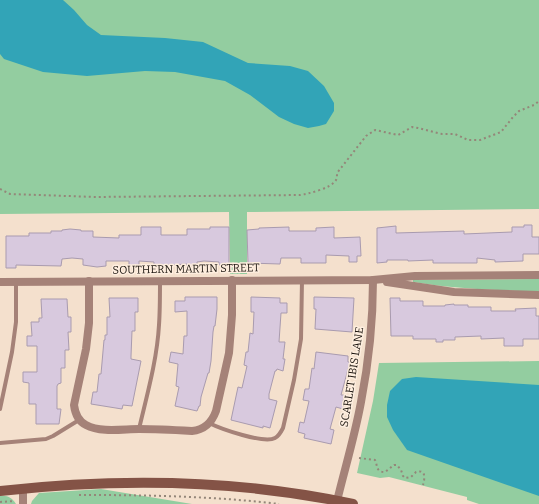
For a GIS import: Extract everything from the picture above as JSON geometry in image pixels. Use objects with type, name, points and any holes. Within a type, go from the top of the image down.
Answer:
[{"type":"main road","points":[[0,491],[22,488],[152,482],[221,484],[353,504]]},
{"type":"street","name":"SOUTHERN MARTIN STREET","points":[[0,282],[373,280],[415,276],[539,275]]},
{"type":"street","points":[[89,282],[89,323],[86,349],[74,404],[79,420],[86,425],[101,429],[197,430],[204,428],[213,419],[216,411],[229,353],[232,315],[232,280]]},
{"type":"street","name":"SOUTHERN MARTIN STREET","points":[[373,280],[454,292],[539,295]]},
{"type":"street","name":"SCARLET IBIS LANE","points":[[337,501],[361,402],[368,358],[372,316],[373,280]]},
{"type":"street","points":[[22,488],[23,502]]},
{"type":"lane","points":[[139,429],[148,394],[156,351],[159,326],[160,280]]},
{"type":"lane","points":[[209,423],[223,430],[262,439],[269,440],[280,434],[283,428],[293,387],[301,339],[302,280]]},
{"type":"lane","points":[[0,409],[12,352],[16,322],[16,282]]},
{"type":"lane","points":[[0,443],[46,439],[54,436],[79,420]]},
{"type":"path","points":[[0,189],[10,194],[96,197],[300,195],[332,185],[343,165],[366,136],[375,130],[398,135],[412,128],[418,128],[442,134],[454,134],[468,140],[480,140],[502,132],[519,111],[534,105],[539,101]]},
{"type":"path","points":[[359,458],[375,460],[377,468],[382,472],[386,472],[394,465],[397,465],[405,478],[411,477],[416,472],[421,471],[425,477],[423,485]]},
{"type":"path","points":[[75,496],[156,495],[219,498],[279,504]]},
{"type":"path","points":[[0,502],[23,502]]},
{"type":"green space","points":[[0,0],[539,0],[539,209],[247,212],[247,274],[230,274],[229,212],[0,214]]},
{"type":"green space","points":[[539,279],[539,292],[460,288],[413,282],[413,280]]},
{"type":"green space","points":[[539,361],[539,504],[479,504],[467,500],[467,497],[389,477],[380,478],[357,473],[373,401],[379,363]]},
{"type":"green space","points":[[101,489],[192,504],[31,504],[39,493]]},
{"type":"green space","points":[[0,496],[10,497],[16,504],[0,504]]},
{"type":"water","points":[[0,0],[63,0],[87,25],[101,35],[165,38],[203,42],[248,63],[290,66],[308,71],[324,86],[334,103],[334,111],[326,124],[308,128],[294,124],[279,117],[250,95],[225,81],[175,72],[145,71],[87,76],[43,72],[4,59],[0,54]]},
{"type":"water","points":[[416,377],[539,385],[539,496],[407,450],[393,430],[387,417],[387,405],[390,391],[402,379]]},
{"type":"building","points":[[524,225],[532,225],[532,237],[539,237],[539,254],[523,254],[523,261],[495,262],[495,260],[477,258],[477,263],[433,263],[433,260],[387,260],[387,262],[377,263],[377,228],[396,226],[396,233],[464,231],[464,234],[512,232],[512,227],[524,227]]},
{"type":"building","points":[[141,227],[161,227],[161,235],[187,235],[187,229],[229,227],[229,265],[219,265],[219,262],[204,261],[197,262],[197,266],[187,266],[187,264],[154,266],[154,262],[139,261],[139,266],[129,266],[129,261],[106,261],[106,266],[97,267],[83,265],[83,259],[72,258],[62,259],[61,266],[16,265],[16,268],[6,268],[6,236],[29,236],[29,233],[51,233],[51,231],[70,229],[93,231],[93,237],[119,238],[119,235],[141,235]]},
{"type":"building","points":[[289,227],[289,231],[316,231],[316,228],[334,227],[334,238],[360,237],[361,256],[357,256],[357,262],[349,262],[349,256],[326,255],[326,263],[301,263],[301,258],[281,258],[280,264],[248,263],[247,230]]},
{"type":"building","points":[[185,297],[217,297],[217,309],[209,373],[201,397],[200,406],[197,411],[175,406],[179,387],[176,386],[178,364],[169,362],[171,352],[183,354],[184,336],[187,336],[187,311],[175,312],[175,301],[185,301]]},
{"type":"building","points":[[251,297],[280,298],[280,303],[287,303],[287,313],[281,313],[279,342],[285,342],[283,371],[277,369],[275,371],[269,394],[269,399],[277,401],[270,428],[263,426],[263,428],[231,420],[238,387],[242,388],[247,366],[244,365],[246,352],[248,352],[250,333],[253,334],[254,312],[251,312]]},
{"type":"building","points":[[314,297],[354,298],[352,332],[315,329],[316,309],[314,309]]},
{"type":"building","points":[[109,298],[138,298],[138,312],[135,312],[135,331],[132,331],[131,359],[141,361],[132,406],[123,405],[122,409],[91,404],[93,392],[97,392],[99,374],[101,374],[104,340],[105,335],[107,335],[107,317],[110,317]]},
{"type":"building","points":[[390,298],[400,298],[400,301],[423,301],[423,306],[445,306],[454,304],[468,305],[468,307],[491,307],[491,311],[516,311],[515,309],[536,308],[536,316],[539,316],[539,339],[523,339],[523,346],[504,346],[504,338],[481,339],[481,336],[455,337],[455,340],[443,340],[443,342],[436,342],[436,339],[413,339],[413,336],[391,336]]},
{"type":"building","points":[[41,299],[67,299],[68,317],[71,317],[71,332],[68,332],[69,350],[65,350],[65,368],[61,368],[61,383],[57,386],[57,409],[61,409],[59,424],[36,424],[36,404],[29,404],[29,383],[23,382],[23,372],[37,372],[37,346],[27,346],[27,336],[32,336],[31,322],[39,322],[39,318],[42,318]]},
{"type":"building","points":[[316,352],[348,356],[348,362],[350,362],[341,395],[345,395],[343,409],[336,407],[330,429],[334,430],[331,444],[304,438],[305,434],[298,432],[300,422],[304,423],[309,401],[303,400],[305,389],[309,389]]}]
